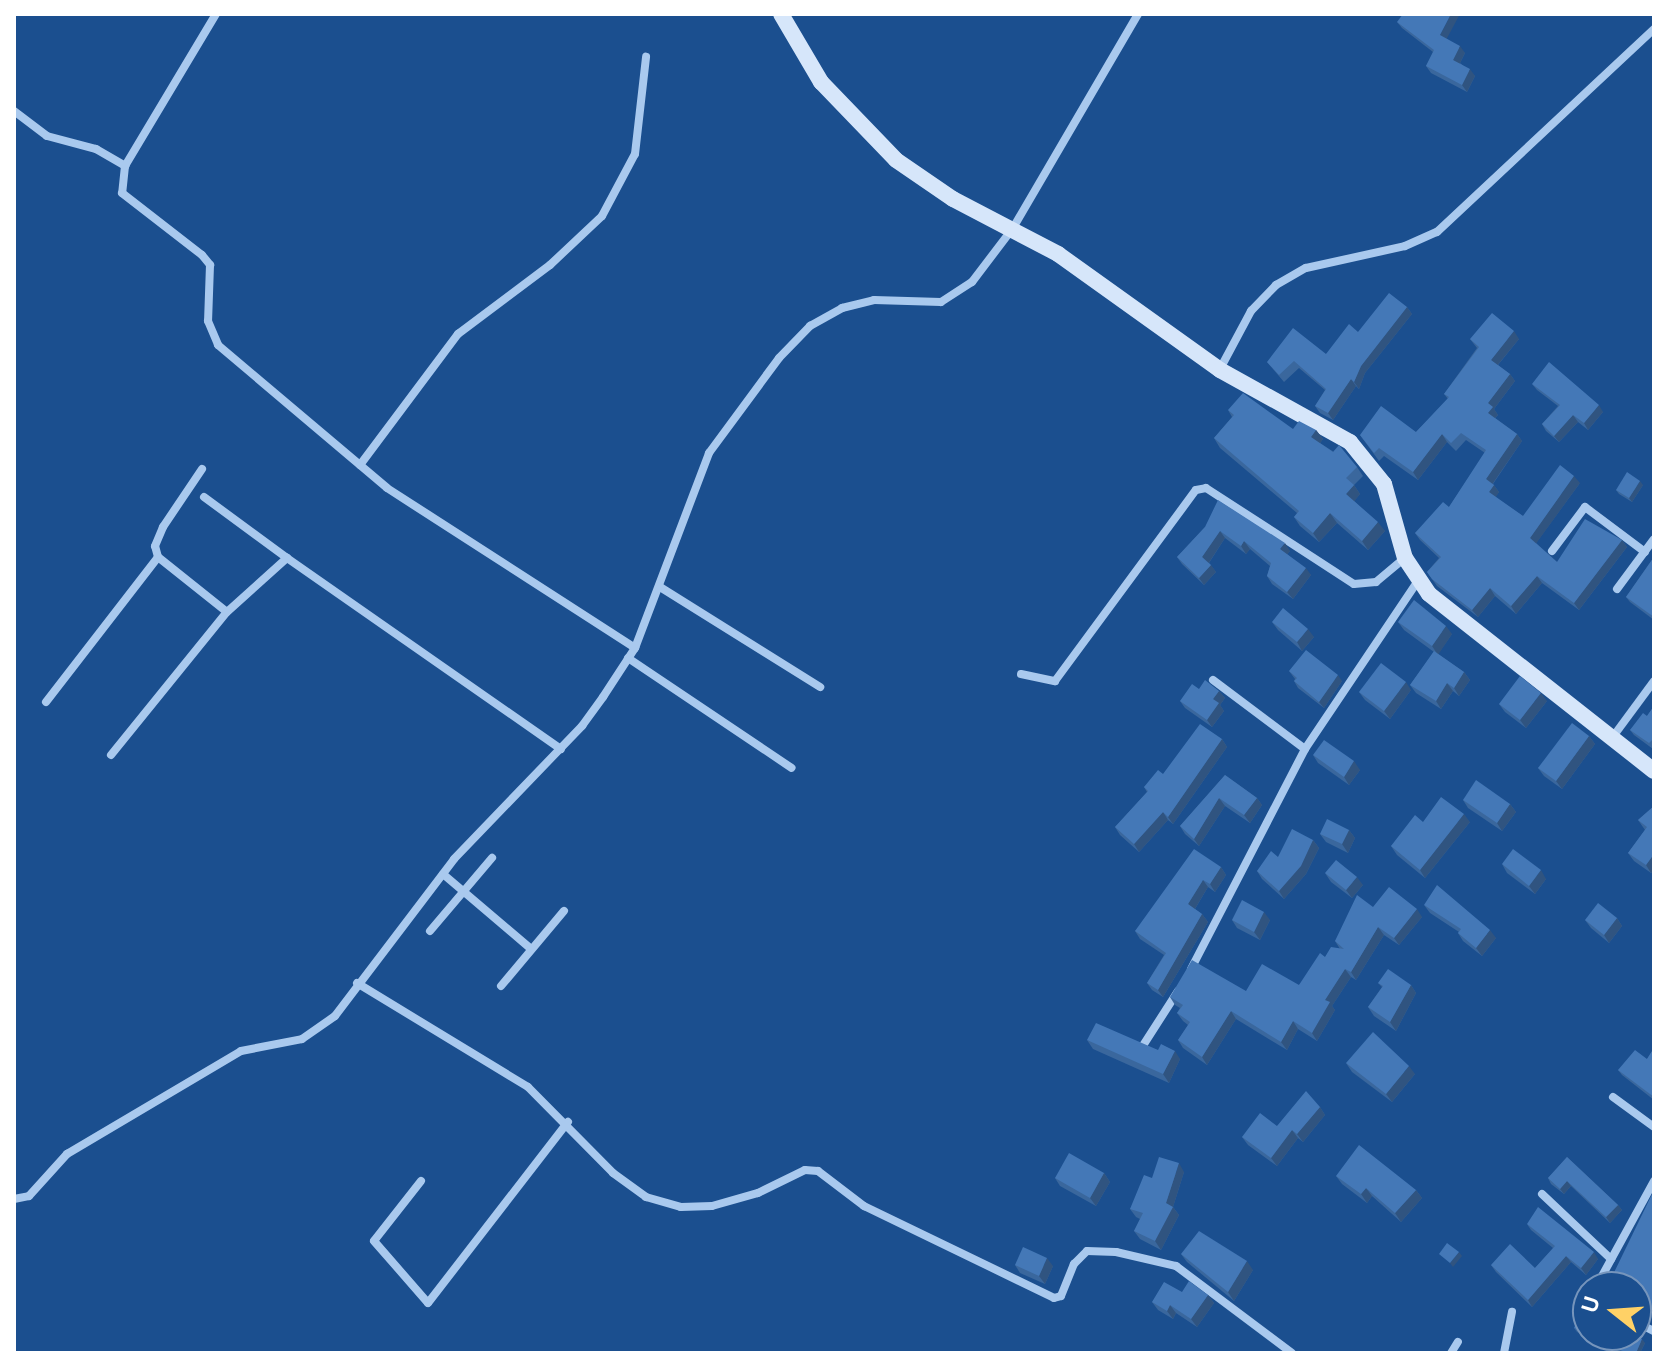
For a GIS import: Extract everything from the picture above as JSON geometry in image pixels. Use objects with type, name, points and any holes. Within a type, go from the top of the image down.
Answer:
[{"type":"street","points":[[216,14],[125,166],[122,193],[210,265],[205,295],[218,345],[409,503],[635,648]]},
{"type":"street","points":[[781,14],[821,82],[869,136],[953,199],[1058,254],[1220,370],[1339,435],[1361,453],[1392,505],[1405,558],[1418,581],[1446,611],[1654,771]]},
{"type":"street","points":[[14,1199],[29,1196],[67,1154],[241,1051],[291,1043],[322,1029],[443,874],[561,749],[635,648],[709,453],[779,358],[810,326],[842,308],[874,300],[952,299],[972,282],[1013,228],[1138,14]]},
{"type":"street","points":[[1220,370],[1251,311],[1276,285],[1306,268],[1405,246],[1437,232],[1654,29]]},
{"type":"street","points":[[360,465],[458,334],[550,265],[612,203],[635,154],[646,57]]},
{"type":"street","points":[[14,111],[47,136],[96,149],[125,166]]},
{"type":"street","points":[[202,469],[163,527],[155,546],[158,557],[227,612]]},
{"type":"street","points":[[1021,674],[1055,681],[1196,490],[1206,488],[1354,584],[1376,582],[1405,558]]},
{"type":"street","points":[[204,497],[561,749]]},
{"type":"street","points":[[1552,551],[1585,507],[1645,552]]},
{"type":"street","points":[[1617,589],[1654,539]]},
{"type":"street","points":[[46,702],[158,557]]},
{"type":"street","points":[[111,755],[227,612],[287,558]]},
{"type":"street","points":[[1144,1044],[1221,914],[1305,749],[1418,581]]},
{"type":"street","points":[[660,587],[820,687]]},
{"type":"street","points":[[628,658],[792,768]]},
{"type":"street","points":[[1213,680],[1305,749]]},
{"type":"street","points":[[1612,738],[1654,681]]},
{"type":"street","points":[[430,931],[492,858]]},
{"type":"street","points":[[443,874],[530,948]]},
{"type":"street","points":[[501,986],[564,911]]},
{"type":"street","points":[[357,983],[517,1079],[568,1122],[613,1173],[659,1202],[712,1206],[758,1193],[805,1170],[818,1171],[864,1206],[1054,1298],[1061,1296],[1074,1264],[1087,1251],[1116,1252],[1176,1266],[1292,1353]]},
{"type":"street","points":[[1613,1097],[1654,1127]]},
{"type":"street","points":[[421,1181],[374,1241],[428,1303],[568,1122]]},
{"type":"street","points":[[1605,1271],[1654,1181]]},
{"type":"street","points":[[1542,1194],[1611,1259]]},
{"type":"street","points":[[1504,1353],[1512,1312]]},
{"type":"street","points":[[1451,1353],[1458,1342]]},
{"type":"building","points":[[1403,14],[1451,14],[1440,35],[1460,46],[1453,60],[1470,69],[1462,85],[1426,66],[1434,50],[1397,22]]},
{"type":"building","points":[[1389,293],[1407,307],[1328,413],[1315,406],[1326,389],[1294,361],[1279,375],[1267,362],[1293,328],[1326,354],[1349,324],[1358,332]]},
{"type":"building","points":[[1492,313],[1514,331],[1491,360],[1510,374],[1488,403],[1493,407],[1488,413],[1517,434],[1486,479],[1494,485],[1489,492],[1523,516],[1560,465],[1574,476],[1530,538],[1557,562],[1585,519],[1622,540],[1574,603],[1537,576],[1511,606],[1490,588],[1472,610],[1432,579],[1427,572],[1441,557],[1415,533],[1443,502],[1449,507],[1486,450],[1461,433],[1451,443],[1442,434],[1413,472],[1379,448],[1374,453],[1360,435],[1381,406],[1416,432],[1449,397],[1444,394],[1479,347],[1470,339]]},
{"type":"building","points":[[1549,362],[1599,405],[1584,423],[1573,415],[1554,436],[1542,424],[1560,405],[1532,384]]},
{"type":"building","points":[[1243,393],[1293,429],[1299,421],[1316,430],[1311,437],[1333,452],[1339,445],[1357,467],[1346,478],[1354,485],[1346,494],[1378,522],[1362,541],[1330,513],[1313,533],[1294,517],[1299,511],[1214,438],[1234,415],[1228,410]]},
{"type":"building","points":[[1627,472],[1640,481],[1629,498],[1616,490]]},
{"type":"building","points":[[1218,500],[1285,543],[1280,549],[1306,568],[1287,592],[1267,576],[1271,563],[1244,541],[1241,546],[1220,531],[1202,557],[1211,565],[1199,578],[1177,557],[1205,527]]},
{"type":"building","points":[[1654,557],[1654,617],[1626,597]]},
{"type":"building","points":[[1414,600],[1446,626],[1432,646],[1398,622]]},
{"type":"building","points":[[1283,608],[1308,629],[1297,642],[1272,622]]},
{"type":"building","points":[[1306,650],[1338,675],[1319,702],[1294,681],[1297,678],[1289,671]]},
{"type":"building","points":[[1434,651],[1464,672],[1454,688],[1447,683],[1436,701],[1410,685]]},
{"type":"building","points":[[1381,663],[1406,682],[1384,711],[1359,692]]},
{"type":"building","points":[[1520,676],[1541,693],[1520,720],[1499,704]]},
{"type":"building","points":[[1205,680],[1219,691],[1213,699],[1219,703],[1207,720],[1180,701],[1192,684],[1199,689]]},
{"type":"building","points":[[1654,706],[1654,738],[1649,743],[1630,730],[1643,713],[1647,716]]},
{"type":"building","points":[[1572,723],[1589,736],[1556,781],[1538,768]]},
{"type":"building","points":[[1200,724],[1222,739],[1168,817],[1163,812],[1134,844],[1115,827],[1148,791],[1144,787],[1158,770],[1163,774]]},
{"type":"building","points":[[1324,740],[1354,761],[1344,777],[1313,755]]},
{"type":"building","points":[[1225,775],[1257,798],[1244,815],[1219,798],[1194,839],[1180,826]]},
{"type":"building","points":[[1476,780],[1510,804],[1497,823],[1463,800]]},
{"type":"building","points":[[1441,797],[1464,814],[1420,870],[1391,846],[1415,815],[1423,822]]},
{"type":"building","points":[[1654,806],[1654,854],[1646,865],[1628,853],[1647,827],[1638,820]]},
{"type":"building","points":[[1327,819],[1349,830],[1342,844],[1320,834]]},
{"type":"building","points":[[1292,829],[1313,840],[1301,866],[1279,891],[1257,871],[1271,851],[1278,857]]},
{"type":"building","points":[[1194,849],[1221,867],[1210,884],[1203,880],[1188,904],[1202,914],[1158,990],[1147,983],[1166,953],[1135,931]]},
{"type":"building","points":[[1513,849],[1541,870],[1529,886],[1502,864]]},
{"type":"building","points":[[1336,860],[1357,877],[1346,890],[1325,873]]},
{"type":"building","points":[[1437,885],[1490,930],[1476,948],[1458,933],[1461,929],[1424,905]]},
{"type":"building","points":[[1389,887],[1417,909],[1394,938],[1378,927],[1351,972],[1345,969],[1325,1000],[1330,1002],[1312,1033],[1293,1021],[1281,1042],[1231,1011],[1202,1057],[1178,1040],[1190,1022],[1177,1013],[1183,1005],[1170,997],[1192,960],[1246,991],[1262,964],[1299,985],[1320,953],[1325,957],[1331,947],[1344,949],[1335,941],[1357,895],[1373,907]]},
{"type":"building","points":[[1242,900],[1264,912],[1254,932],[1232,920]]},
{"type":"building","points":[[1598,903],[1617,918],[1604,935],[1585,920]]},
{"type":"building","points":[[1388,969],[1411,985],[1390,1022],[1368,1007],[1383,986],[1378,983]]},
{"type":"building","points":[[1096,1023],[1158,1050],[1161,1044],[1175,1051],[1163,1074],[1087,1040]]},
{"type":"building","points":[[1373,1032],[1409,1066],[1386,1094],[1346,1063]]},
{"type":"building","points":[[1654,1048],[1654,1097],[1618,1070],[1635,1050],[1647,1059]]},
{"type":"building","points":[[1306,1091],[1320,1107],[1297,1134],[1292,1130],[1271,1158],[1242,1137],[1260,1113],[1277,1126]]},
{"type":"building","points":[[1359,1145],[1416,1190],[1395,1213],[1366,1188],[1361,1194],[1336,1176]]},
{"type":"building","points":[[1069,1153],[1104,1173],[1090,1198],[1055,1178]]},
{"type":"building","points":[[1159,1157],[1179,1163],[1166,1203],[1173,1207],[1155,1241],[1134,1231],[1143,1213],[1130,1209],[1144,1175],[1152,1178]]},
{"type":"building","points":[[1567,1157],[1618,1205],[1606,1217],[1567,1181],[1560,1189],[1548,1178]]},
{"type":"building","points":[[1654,1190],[1653,1309],[1652,1271],[1615,1271]]},
{"type":"building","points":[[1538,1207],[1594,1252],[1581,1268],[1566,1256],[1528,1300],[1491,1265],[1510,1244],[1535,1268],[1555,1246],[1527,1224]]},
{"type":"building","points":[[1199,1231],[1247,1261],[1228,1292],[1181,1254]]},
{"type":"building","points":[[1447,1243],[1459,1252],[1450,1263],[1439,1254]]},
{"type":"building","points":[[1023,1247],[1047,1258],[1039,1276],[1015,1265]]},
{"type":"building","points":[[1189,1281],[1208,1295],[1191,1319],[1170,1305],[1167,1311],[1152,1302],[1164,1282],[1182,1292]]}]
